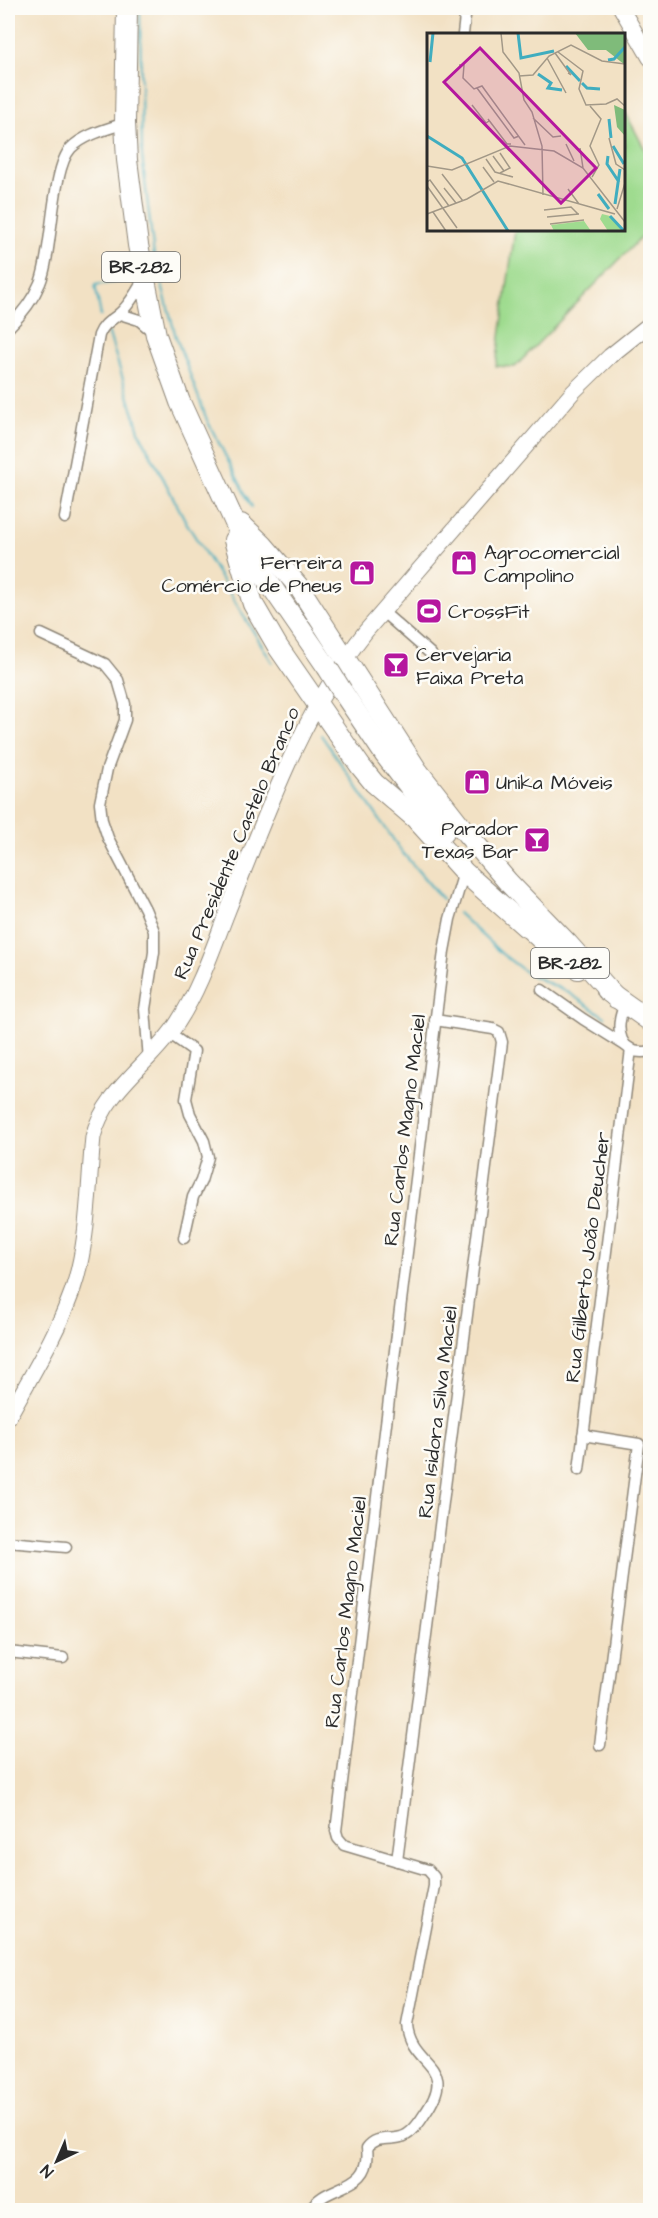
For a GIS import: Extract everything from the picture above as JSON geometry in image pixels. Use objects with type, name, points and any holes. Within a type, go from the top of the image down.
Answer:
[{"type":"highway","name":"BR-282","points":[[127,8],[125,123],[132,206],[144,280],[156,335],[180,402],[229,512],[265,577],[425,809],[526,927],[620,1002],[651,1021]]},
{"type":"highway","points":[[204,456],[214,500],[235,543],[253,604],[278,647],[332,727],[374,783],[416,819],[464,872],[526,927]]},
{"type":"highway","points":[[229,512],[291,576],[417,770],[467,834],[508,882],[620,1002]]},
{"type":"street","points":[[463,33],[466,8]]},
{"type":"street","points":[[621,8],[651,58]]},
{"type":"street","points":[[8,328],[31,301],[43,277],[58,184],[68,152],[86,138],[125,123]]},
{"type":"street","points":[[65,518],[99,335],[106,322],[120,314],[144,280]]},
{"type":"street","points":[[120,314],[139,320],[156,335]]},
{"type":"street","name":"Rua Presidente Castelo Branco","points":[[8,1418],[60,1321],[73,1290],[85,1226],[96,1123],[110,1100],[170,1034],[192,998],[267,813],[319,705],[345,658],[573,392],[610,356],[651,324]]},
{"type":"street","points":[[383,612],[431,654]]},
{"type":"street","points":[[41,634],[105,664],[118,680],[126,704],[125,720],[107,769],[100,804],[108,838],[154,931],[154,952],[145,1009],[148,1060]]},
{"type":"street","name":"Rua Carlos Magno Maciel","points":[[310,2211],[322,2198],[343,2188],[360,2176],[365,2170],[369,2157],[367,2148],[372,2142],[380,2138],[403,2137],[412,2130],[425,2114],[438,2080],[433,2066],[412,2047],[408,2038],[407,2025],[434,1877],[428,1870],[344,1845],[336,1831],[435,1020],[450,919],[464,872]]},
{"type":"street","points":[[542,990],[631,1049],[639,1052],[651,1051]]},
{"type":"street","points":[[620,1002],[619,1034],[631,1049]]},
{"type":"street","name":"Rua Isidora Silva Maciel","points":[[397,1862],[502,1042],[500,1032],[493,1029],[435,1020]]},
{"type":"street","points":[[170,1034],[194,1051],[186,1099],[190,1114],[207,1150],[206,1167],[193,1197],[184,1238]]},
{"type":"street","name":"Rua Gilberto João Deucher","points":[[579,1470],[631,1049]]},
{"type":"street","points":[[583,1435],[639,1444],[600,1745]]},
{"type":"street","points":[[8,1542],[66,1547]]},
{"type":"street","points":[[8,1652],[63,1658]]},
{"type":"green space","points":[[625,112],[650,159],[650,228],[515,367],[496,366],[515,231],[625,231]]},
{"type":"waterway","points":[[140,8],[142,156],[154,256],[176,337],[207,420],[252,507]]},
{"type":"waterway","points":[[101,316],[95,285],[122,281]]},
{"type":"waterway","points":[[108,331],[140,434],[186,522],[272,662]]},
{"type":"waterway","points":[[321,735],[402,852],[442,899]]},
{"type":"waterway","points":[[458,913],[502,954],[527,973],[569,993],[605,1017]]},
{"type":"place","name":"Agrocomercial Campolino","points":[[464,563]]},
{"type":"place","name":"Ferreira Comércio de Pneus","points":[[362,573]]},
{"type":"place","name":"CrossFit","points":[[429,611]]},
{"type":"place","name":"Cervejaria Faixa Preta","points":[[396,665]]},
{"type":"place","name":"Unika Móveis","points":[[477,782]]},
{"type":"place","name":"Parador Texas Bar","points":[[537,840]]}]
